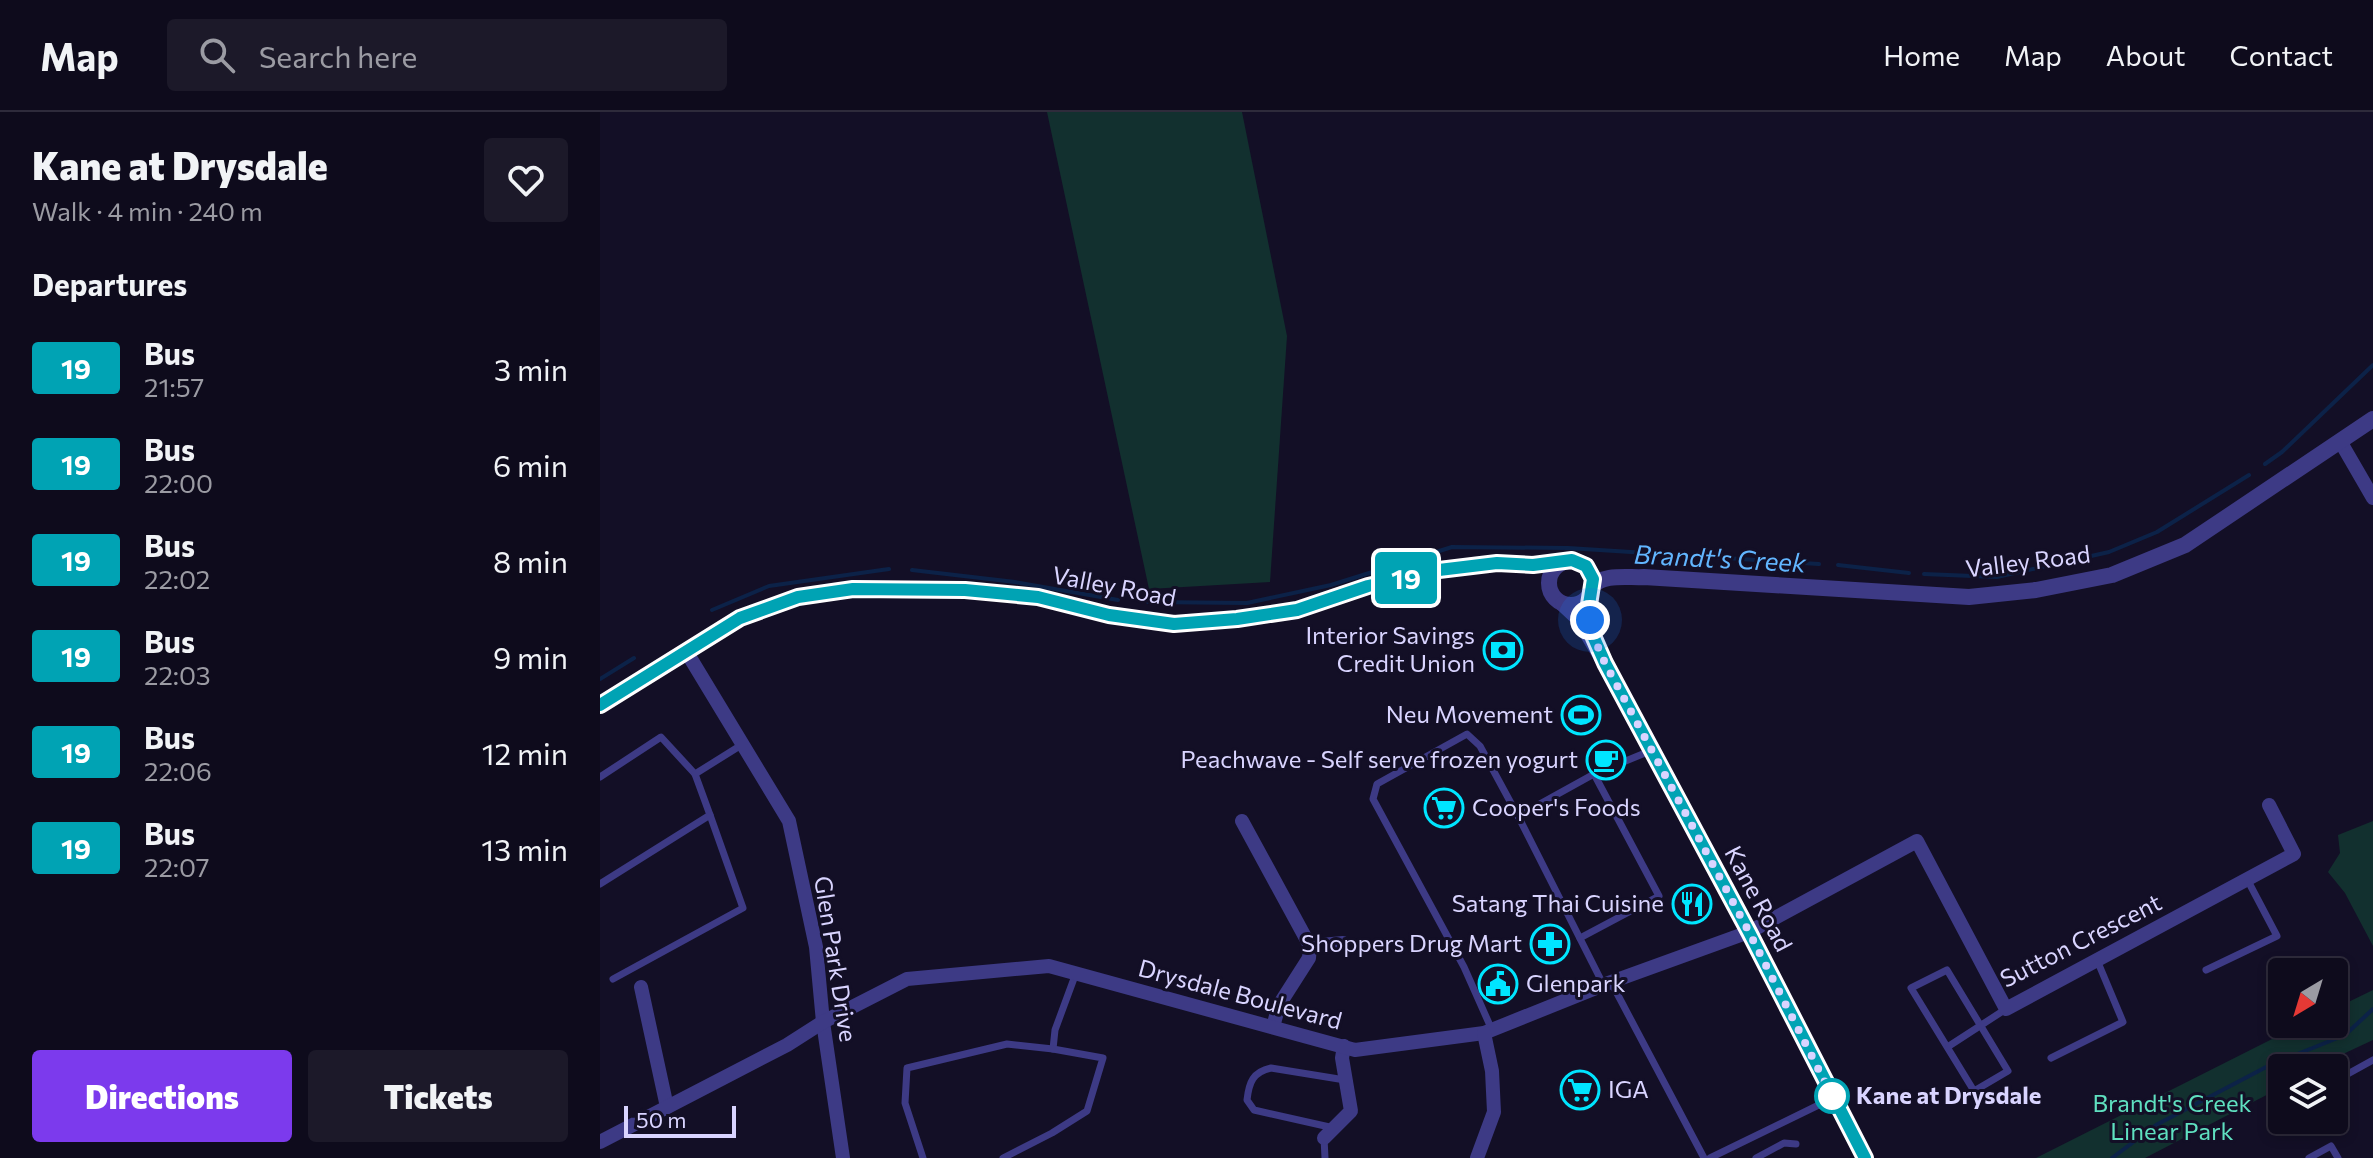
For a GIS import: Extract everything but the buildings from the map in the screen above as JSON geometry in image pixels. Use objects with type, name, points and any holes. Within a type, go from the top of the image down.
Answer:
[{"type":"street","name":"Valley Road","points":[[1497,563],[1538,578],[1557,599],[1576,605],[1596,582],[1604,578],[1644,577],[1969,597],[2036,590],[2112,575],[2185,545],[2373,419]]},
{"type":"street","points":[[2340,441],[2373,498]]},
{"type":"street","name":"Valley Road","points":[[600,705],[740,618],[798,597],[853,589],[965,590],[1038,597],[1109,615],[1174,624],[1297,610],[1368,586],[1439,570],[1497,563],[1533,565],[1572,561],[1644,577]]},
{"type":"street","points":[[1557,599],[1549,588],[1550,574],[1553,568],[1572,561],[1590,572],[1591,590]]},
{"type":"street","name":"Kane Road","points":[[1591,590],[1588,611],[1592,631],[1605,663]]},
{"type":"street","name":"Kane Road","points":[[1557,599],[1579,619],[1605,663],[1865,1158]]},
{"type":"street","name":"Glen Park Drive","points":[[686,651],[789,821],[816,947],[823,1022],[843,1158]]},
{"type":"street","name":"Sutton Crescent","points":[[1917,841],[2006,1009],[2294,854],[2269,805]]},
{"type":"street","points":[[1242,821],[1310,946],[1309,958],[1279,1005],[1273,1027]]},
{"type":"street","name":"Drysdale Boulevard","points":[[600,1142],[907,979],[1049,966],[1355,1050],[1488,1032],[1607,983],[1749,932],[1917,841]]},
{"type":"street","points":[[1310,946],[1343,943]]},
{"type":"street","points":[[641,987],[667,1107]]},
{"type":"street","points":[[1477,1158],[1494,1112],[1488,1032]]},
{"type":"street","points":[[1329,1133],[1351,1111],[1342,1058],[1344,1046]]},
{"type":"lane","points":[[1488,1032],[1464,967],[1373,799],[1377,784],[1467,734],[1480,746],[1580,938],[1704,1158]]},
{"type":"lane","points":[[600,777],[661,737],[695,774],[743,908],[613,979]]},
{"type":"lane","points":[[695,774],[743,744]]},
{"type":"lane","points":[[1518,816],[1594,774],[1652,750]]},
{"type":"lane","points":[[1580,938],[1659,896],[1594,774]]},
{"type":"lane","points":[[600,884],[710,815]]},
{"type":"lane","points":[[2206,970],[2277,936],[2247,879]]},
{"type":"lane","points":[[2051,1058],[2123,1022],[2097,960]]},
{"type":"lane","points":[[1947,970],[1982,1026],[2008,1071],[1974,1091],[1911,988],[1947,970]]},
{"type":"lane","points":[[1053,1049],[1055,1030],[1076,973]]},
{"type":"lane","points":[[1949,1046],[2006,1009]]},
{"type":"lane","points":[[923,1158],[905,1103],[907,1068],[1007,1044],[1103,1058],[1087,1111],[1003,1158]]},
{"type":"lane","points":[[2348,1074],[2373,1060]]},
{"type":"lane","points":[[1325,1158],[1329,1133],[1254,1110],[1247,1100],[1250,1082],[1260,1071],[1271,1068],[1345,1080]]},
{"type":"lane","points":[[1710,1158],[1833,1098]]},
{"type":"lane","points":[[1756,1158],[1784,1143],[1796,1144]]},
{"type":"lane","points":[[2309,1158],[2331,1146],[2338,1158]]},
{"type":"green space","points":[[1047,112],[1242,112],[1287,336],[1270,582],[1149,589]]},
{"type":"green space","points":[[2373,821],[2373,946],[2345,893],[2328,872],[2340,853],[2338,835]]},
{"type":"green space","name":"Brandt's Creek Linear Park","points":[[2373,990],[2373,1040],[2343,1054],[2268,1054],[2268,1094],[2145,1158],[2036,1158],[2274,1038],[2348,1038],[2348,1002]]},
{"type":"waterway","name":"Brandt's Creek","points":[[2265,464],[2282,452],[2373,365]]},
{"type":"waterway","name":"Brandt's Creek","points":[[1924,574],[1997,577],[2109,552],[2157,532],[2249,475]]},
{"type":"waterway","name":"Brandt's Creek","points":[[1148,602],[1247,603],[1331,585],[1452,547],[1568,548],[1819,564]]},
{"type":"waterway","name":"Brandt's Creek","points":[[1838,565],[1909,573]]},
{"type":"waterway","name":"Brandt's Creek","points":[[712,610],[769,586],[889,569]]},
{"type":"waterway","name":"Brandt's Creek","points":[[912,570],[1015,582],[1118,600]]},
{"type":"waterway","name":"Brandt's Creek","points":[[600,679],[634,658]]},
{"type":"waterway","name":"Brandt's Creek","points":[[2112,1158],[2156,1125],[2270,1065],[2345,1035],[2373,1009]]},
{"type":"bus line","name":"19","points":[[600,705],[740,618],[798,597],[825,593],[904,587],[965,590],[1038,597],[1109,615],[1174,624],[1297,610],[1368,586],[1439,570],[1497,563],[1533,565],[1572,560],[1579,562],[1586,566],[1593,579],[1588,611],[1594,638],[1605,663],[1865,1158]]},
{"type":"place","name":"Interior Savings Credit Union","points":[[1503,650]]},
{"type":"place","name":"Neu Movement","points":[[1581,715]]},
{"type":"place","name":"Peachwave - Self serve frozen yogurt","points":[[1606,760]]},
{"type":"place","name":"Cooper's Foods","points":[[1444,808]]},
{"type":"place","name":"Satang Thai Cuisine","points":[[1692,904]]},
{"type":"place","name":"Shoppers Drug Mart","points":[[1550,944]]},
{"type":"place","name":"Glenpark","points":[[1498,984]]},
{"type":"place","name":"IGA","points":[[1580,1090]]},
{"type":"place","name":"Kane at Drysdale","points":[[1832,1096]]},
{"type":"route","points":[[1590,620],[1605,663],[1749,932],[1832,1096]]}]
